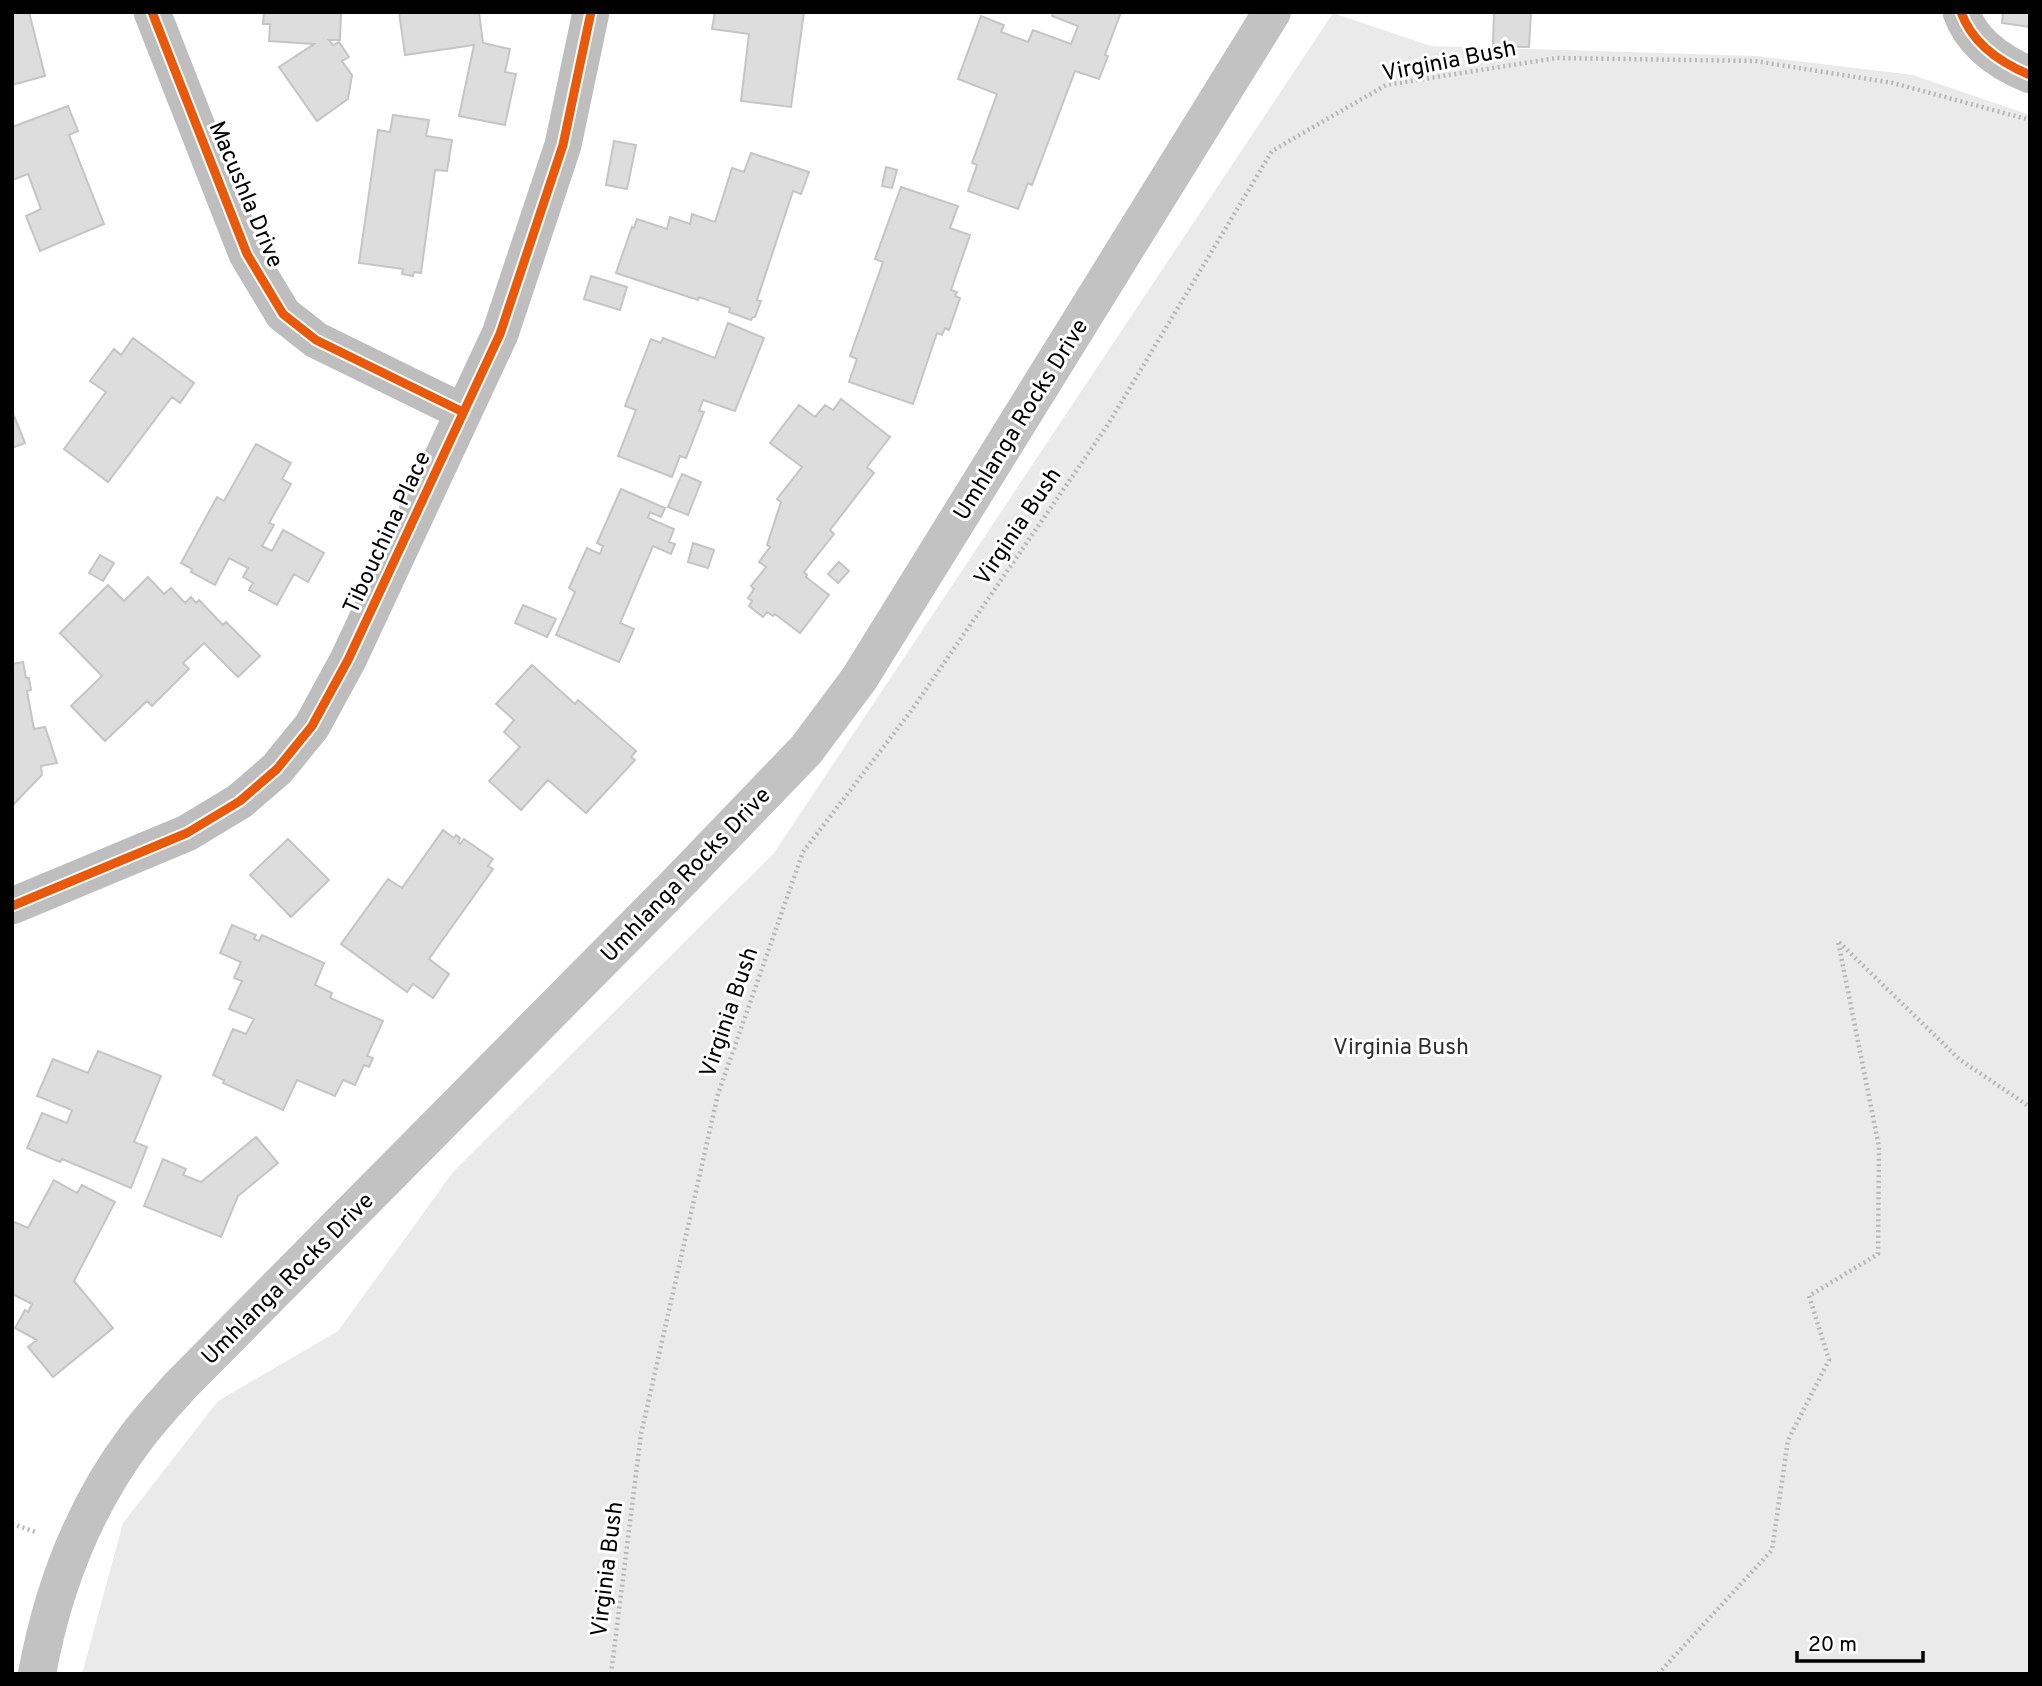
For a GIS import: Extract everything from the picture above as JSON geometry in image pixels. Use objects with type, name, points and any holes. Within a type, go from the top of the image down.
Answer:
[{"type":"main road","name":"Umhlanga Rocks Drive","points":[[37,1674],[54,1599],[74,1544],[105,1483],[139,1434],[180,1386],[806,750],[859,678],[914,592],[1272,12]]},
{"type":"street","name":"Macushla Drive","points":[[152,12],[247,254],[283,314],[316,340],[463,412]]},
{"type":"street","name":"Tibouchina Place","points":[[12,906],[187,833],[240,801],[276,769],[312,726],[348,660],[500,334],[563,145],[591,12]]},
{"type":"street","points":[[1961,12],[1964,21],[1987,50],[2030,75]]},
{"type":"path","points":[[1658,1674],[1772,1550],[1788,1440],[1829,1360],[1809,1296],[1878,1254],[1879,1147],[1838,941],[1959,1059],[2030,1107]]},
{"type":"green space","name":"Virginia Bush","points":[[1333,13],[1431,46],[1756,56],[1913,75],[2030,115],[2030,1674],[82,1674],[123,1523],[218,1401],[338,1331],[453,1172],[774,853]]},
{"type":"building","points":[[12,12],[29,12],[45,76],[12,85]]},
{"type":"building","points":[[264,12],[341,12],[340,40],[329,40],[333,45],[339,42],[349,57],[342,61],[352,75],[348,99],[317,121],[279,67],[314,44],[269,41],[270,24],[263,24]]},
{"type":"building","points":[[399,12],[479,12],[483,43],[510,49],[505,72],[516,74],[505,125],[459,116],[474,45],[405,55]]},
{"type":"building","points":[[715,12],[804,12],[791,107],[741,101],[749,34],[712,29]]},
{"type":"building","points":[[1053,12],[1121,12],[1099,79],[1075,71],[1032,185],[1028,183],[1018,209],[968,191],[977,165],[972,163],[997,94],[958,79],[981,16],[1004,25],[1001,32],[1028,42],[1033,30],[1071,44],[1078,26],[1052,16]]},
{"type":"building","points":[[1494,12],[1531,12],[1529,47],[1493,46]]},
{"type":"building","points":[[2003,12],[2030,12],[2030,27],[2002,23]]},
{"type":"building","points":[[68,106],[78,131],[69,135],[104,224],[40,251],[26,216],[41,209],[28,174],[12,180],[12,127]]},
{"type":"building","points":[[393,115],[429,120],[426,136],[452,140],[447,171],[435,170],[421,273],[414,272],[413,276],[402,274],[403,269],[359,263],[378,130],[390,132]]},
{"type":"building","points":[[614,141],[636,145],[627,189],[606,185]]},
{"type":"building","points":[[751,153],[809,172],[801,194],[793,191],[757,300],[761,301],[755,317],[751,320],[729,312],[730,308],[699,297],[698,300],[616,273],[637,219],[667,229],[670,217],[690,224],[692,214],[715,222],[732,168],[744,172]]},
{"type":"building","points":[[886,167],[897,170],[892,188],[882,186]]},
{"type":"building","points":[[901,187],[958,206],[950,228],[970,235],[951,290],[957,292],[955,296],[960,298],[949,330],[945,328],[942,335],[937,333],[913,404],[849,382],[857,359],[850,356],[883,262],[875,259]]},
{"type":"building","points":[[591,276],[627,287],[620,310],[584,299]]},
{"type":"building","points":[[728,323],[764,338],[735,411],[703,400],[699,411],[704,412],[686,458],[680,456],[672,477],[618,456],[636,410],[625,406],[651,339],[661,343],[663,338],[715,358]]},
{"type":"building","points":[[133,338],[194,383],[180,403],[172,397],[108,482],[64,449],[106,392],[90,381],[114,349],[121,355]]},
{"type":"building","points":[[841,399],[890,437],[867,467],[874,473],[830,530],[834,534],[804,572],[806,577],[829,595],[800,633],[775,614],[773,616],[767,612],[763,617],[749,606],[752,601],[748,598],[754,589],[751,586],[766,567],[759,562],[770,547],[767,545],[781,502],[777,499],[802,467],[770,443],[799,405],[815,417],[825,405],[833,410]]},
{"type":"building","points":[[12,411],[25,443],[12,448]]},
{"type":"building","points":[[256,444],[291,463],[282,479],[291,484],[269,523],[274,525],[262,546],[272,551],[283,530],[324,553],[308,582],[294,574],[277,605],[249,590],[253,583],[243,577],[248,568],[229,558],[215,585],[191,572],[192,569],[181,563],[217,497],[224,501]]},
{"type":"building","points":[[682,474],[701,482],[688,515],[668,507]]},
{"type":"building","points":[[621,489],[665,508],[661,517],[650,512],[648,518],[674,529],[669,542],[675,544],[671,554],[653,546],[620,623],[634,629],[619,662],[556,635],[575,592],[569,588],[587,548],[600,554],[603,546],[597,543]]},
{"type":"building","points":[[693,543],[714,550],[708,568],[688,562]]},
{"type":"building","points":[[100,555],[114,563],[103,581],[89,573]]},
{"type":"building","points":[[839,562],[849,571],[838,583],[828,574]]},
{"type":"building","points":[[148,577],[164,594],[171,588],[185,603],[191,597],[196,603],[199,600],[223,625],[226,622],[260,656],[238,677],[204,643],[183,663],[189,669],[152,706],[147,701],[105,741],[71,706],[102,676],[60,633],[108,585],[124,601]]},
{"type":"building","points":[[523,605],[556,619],[547,637],[515,623]]},
{"type":"building","points":[[23,662],[31,690],[27,691],[34,729],[45,727],[57,763],[41,766],[42,775],[12,806],[12,664]]},
{"type":"building","points":[[532,665],[575,704],[578,700],[636,751],[631,757],[635,760],[586,813],[548,780],[521,810],[489,781],[520,747],[504,732],[514,720],[496,704]]},
{"type":"building","points":[[443,830],[454,838],[456,835],[460,838],[460,844],[464,839],[493,859],[488,866],[493,869],[429,959],[449,974],[433,998],[413,984],[407,992],[341,944],[388,879],[402,888]]},
{"type":"building","points":[[288,839],[329,880],[291,917],[250,875]]},
{"type":"building","points":[[232,925],[256,935],[254,939],[259,941],[262,935],[324,963],[315,985],[332,993],[330,998],[383,1021],[367,1056],[373,1058],[369,1067],[364,1065],[355,1085],[343,1080],[335,1096],[297,1080],[283,1110],[223,1083],[224,1080],[213,1075],[233,1029],[246,1034],[254,1019],[229,1009],[242,981],[234,978],[241,962],[220,953]]},
{"type":"building","points":[[98,1051],[161,1076],[134,1142],[147,1147],[131,1188],[62,1159],[60,1162],[27,1148],[42,1113],[67,1123],[72,1110],[37,1096],[53,1059],[88,1073]]},
{"type":"building","points":[[256,1137],[278,1163],[238,1196],[221,1237],[144,1206],[163,1159],[186,1169],[183,1175],[201,1182]]},
{"type":"building","points":[[54,1180],[77,1193],[82,1185],[115,1202],[74,1281],[113,1328],[53,1377],[28,1347],[37,1340],[15,1328],[25,1310],[28,1312],[32,1304],[12,1294],[12,1221],[28,1228]]},
{"type":"cycle path","points":[[152,12],[247,254],[283,314],[316,340],[463,412]]},
{"type":"cycle path","points":[[12,906],[187,833],[240,801],[277,769],[312,726],[348,660],[500,334],[563,145],[591,12]]},
{"type":"cycle path","points":[[1961,12],[1972,33],[1989,51],[2030,75]]}]
